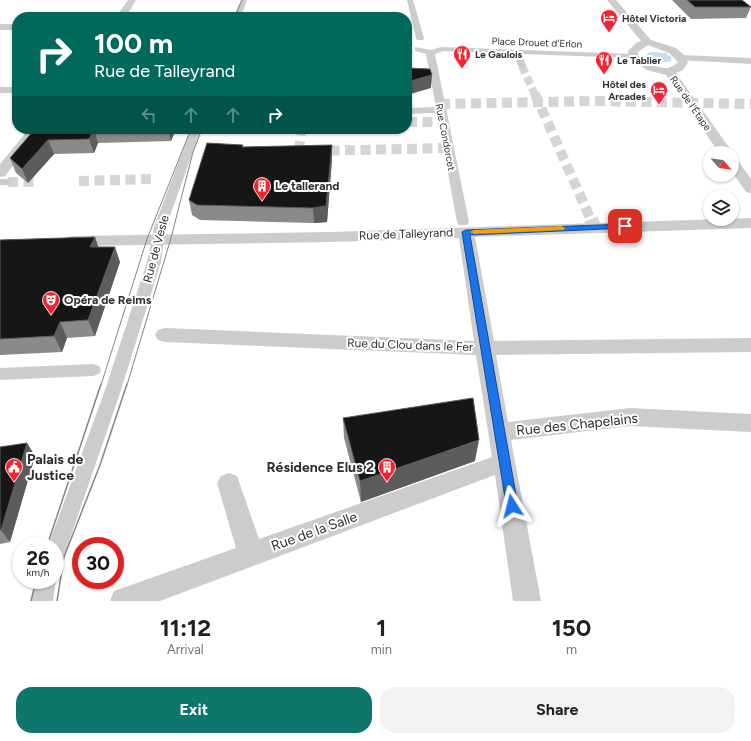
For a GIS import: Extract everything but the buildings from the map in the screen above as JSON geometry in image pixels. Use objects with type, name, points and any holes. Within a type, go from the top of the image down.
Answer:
[{"type":"street","points":[[124,12],[132,0]]},
{"type":"street","points":[[239,12],[244,0]]},
{"type":"street","points":[[410,0],[417,38],[430,48]]},
{"type":"street","points":[[611,0],[647,42],[671,50],[682,58],[751,61]]},
{"type":"street","points":[[0,27],[12,27]]},
{"type":"street","points":[[647,42],[635,48],[633,56],[643,64],[670,72],[681,66],[683,62],[682,58]]},
{"type":"street","name":"Place Drouet d'Erlon","points":[[412,49],[430,48],[439,51],[441,49],[633,56]]},
{"type":"street","name":"Rue Condorcet","points":[[430,48],[464,227]]},
{"type":"street","points":[[517,52],[522,66]]},
{"type":"street","name":"Rue de l'Étape","points":[[670,72],[721,146]]},
{"type":"street","points":[[0,90],[12,90]]},
{"type":"street","points":[[412,111],[442,110]]},
{"type":"street","points":[[3,179],[33,134]]},
{"type":"street","name":"Rue de Vesle","points":[[61,537],[120,369],[154,262],[160,227],[194,134]]},
{"type":"street","points":[[739,172],[751,189]]},
{"type":"street","name":"Rue de Talleyrand","points":[[54,241],[158,238],[330,237],[464,227],[751,223]]},
{"type":"street","points":[[464,227],[486,348],[527,601]]},
{"type":"street","name":"Rue du Clou dans le Fer","points":[[165,335],[486,348],[751,345]]},
{"type":"street","points":[[0,374],[93,370]]},
{"type":"street","name":"Rue des Chapelains","points":[[499,432],[630,417],[751,423]]},
{"type":"street","name":"Rue de la Salle","points":[[124,601],[504,462]]},
{"type":"street","points":[[229,483],[251,554]]},
{"type":"street","points":[[42,601],[44,589]]},
{"type":"water","points":[[652,52],[666,53],[671,57],[671,61],[661,62],[651,60],[646,55]]},
{"type":"tunnel","points":[[522,66],[535,95]]},
{"type":"tunnel","points":[[535,94],[539,102]]},
{"type":"tunnel","points":[[539,102],[596,101],[751,104]]},
{"type":"tunnel","points":[[440,104],[539,102]]},
{"type":"tunnel","points":[[539,102],[591,220]]},
{"type":"tunnel","points":[[412,122],[443,122]]},
{"type":"tunnel","points":[[299,151],[301,134]]},
{"type":"tunnel","points":[[314,151],[448,148]]},
{"type":"tunnel","points":[[79,181],[155,179]]},
{"type":"tunnel","points":[[8,182],[38,182]]},
{"type":"tunnel","points":[[591,219],[594,227]]},
{"type":"tram line","points":[[237,12],[242,0]]},
{"type":"tram line","points":[[101,385],[147,239],[189,134]]},
{"type":"tram line","points":[[127,385],[171,238],[193,152],[200,134]]},
{"type":"tram line","points":[[50,537],[101,384]]},
{"type":"tram line","points":[[57,601],[64,557],[100,465],[127,384]]},
{"type":"tram line","points":[[31,601],[34,589]]},
{"type":"slow traffic","points":[[474,232],[561,228]]},
{"type":"place","name":"Hôtel Victoria","points":[[609,33]]},
{"type":"place","name":"Le Gaulois","points":[[462,69]]},
{"type":"place","name":"Le Tablier","points":[[604,75]]},
{"type":"place","name":"Hôtel des Arcades","points":[[659,105]]},
{"type":"place","name":"Le tallerand","points":[[262,201]]},
{"type":"place","name":"Opéra de Reims","points":[[51,315]]},
{"type":"place","name":"Palais de Justice","points":[[14,482]]},
{"type":"place","name":"Résidence Elus 2","points":[[387,482]]},
{"type":"route","points":[[512,506],[466,232],[625,226]]}]
